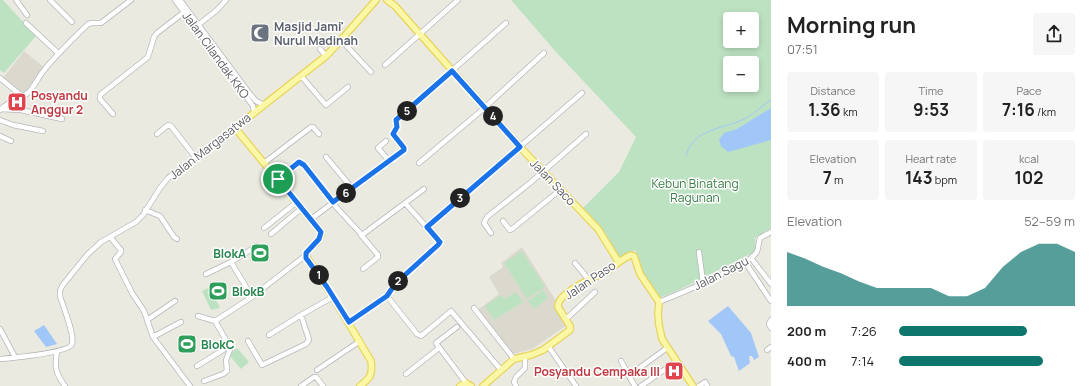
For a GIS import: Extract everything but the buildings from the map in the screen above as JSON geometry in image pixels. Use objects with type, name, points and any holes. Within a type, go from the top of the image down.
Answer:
[{"type":"main road","name":"Jalan Margasatwa","points":[[235,128],[326,56],[376,0]]},
{"type":"main road","name":"Jalan Saco","points":[[387,0],[395,6],[543,172],[598,229],[618,261]]},
{"type":"main road","points":[[235,128],[319,229],[321,235],[308,251],[306,258],[349,322],[371,361],[372,370],[369,377],[360,386]]},
{"type":"main road","name":"Jalan Paso","points":[[483,386],[514,359],[536,353],[570,330],[570,326],[558,307],[558,302],[572,289],[608,270],[618,261],[631,255],[634,256],[640,274],[659,302]]},
{"type":"main road","points":[[659,302],[658,314],[660,333],[693,386]]},
{"type":"main road","points":[[460,386],[469,385]]},
{"type":"street","points":[[16,0],[27,15]]},
{"type":"street","points":[[50,0],[72,22]]},
{"type":"street","points":[[1,108],[23,97],[30,91],[58,53],[88,24],[101,23],[130,0]]},
{"type":"street","name":"Jalan Cilandak KKO","points":[[175,0],[198,25],[250,94],[256,101],[264,104]]},
{"type":"street","name":"Jalan Cilandak KKO","points":[[180,0],[185,11],[253,106],[254,112]]},
{"type":"street","points":[[198,25],[217,10],[226,0]]},
{"type":"street","points":[[385,65],[458,0]]},
{"type":"street","points":[[113,114],[100,99],[100,95],[148,57],[154,37],[157,33],[185,11]]},
{"type":"street","points":[[26,23],[58,53]]},
{"type":"street","points":[[311,219],[390,162],[404,150],[393,134],[397,127],[396,120],[506,24]]},
{"type":"street","points":[[341,40],[371,72]]},
{"type":"street","points":[[320,49],[326,56]]},
{"type":"street","points":[[419,163],[485,107],[544,53]]},
{"type":"street","points":[[301,76],[326,105],[348,87]]},
{"type":"street","points":[[0,78],[23,97]]},
{"type":"street","points":[[427,227],[582,93]]},
{"type":"street","points":[[1,108],[21,110],[62,119]]},
{"type":"street","points":[[0,120],[13,125],[43,131]]},
{"type":"street","points":[[157,134],[168,125],[171,126],[196,158]]},
{"type":"street","points":[[264,163],[310,127],[313,127],[319,134]]},
{"type":"street","name":"Jalan Margasatwa","points":[[0,359],[57,352],[67,349],[72,344],[72,341],[71,332],[60,296],[62,286],[87,255],[100,242],[136,222],[143,215],[168,178],[235,128]]},
{"type":"street","points":[[491,233],[484,223],[487,217],[543,172],[586,134]]},
{"type":"street","points":[[0,136],[11,140]]},
{"type":"street","points":[[386,141],[378,148],[390,162]]},
{"type":"street","points":[[326,157],[352,188]]},
{"type":"street","points":[[278,179],[299,162],[304,165],[378,255],[378,257],[363,269]]},
{"type":"street","points":[[361,234],[364,234],[424,189]]},
{"type":"street","points":[[503,221],[510,230],[512,229],[560,190]]},
{"type":"street","points":[[264,228],[297,202]]},
{"type":"street","points":[[349,322],[387,296],[395,284],[440,242],[405,203]]},
{"type":"street","points":[[271,234],[302,208]]},
{"type":"street","points":[[145,210],[160,216],[174,237],[177,238]]},
{"type":"street","name":"Jalan Sagu","points":[[659,302],[703,283],[745,262],[757,251],[760,238],[771,232]]},
{"type":"street","points":[[110,237],[121,250],[115,259],[132,293],[144,311],[153,337],[190,386]]},
{"type":"street","points":[[206,274],[231,262],[257,246]]},
{"type":"street","points":[[699,252],[703,283]]},
{"type":"street","points":[[215,321],[252,297],[306,255]]},
{"type":"street","points":[[751,258],[771,284]]},
{"type":"street","points":[[231,262],[252,297]]},
{"type":"street","points":[[745,262],[771,301]]},
{"type":"street","points":[[575,263],[589,280]]},
{"type":"street","points":[[566,319],[595,292]]},
{"type":"street","points":[[387,296],[417,334],[421,336],[451,311],[501,370]]},
{"type":"street","points":[[269,335],[301,314],[333,297]]},
{"type":"street","points":[[147,320],[176,301]]},
{"type":"street","points":[[474,308],[514,359]]},
{"type":"street","points":[[248,341],[262,365],[306,344],[309,340],[301,314]]},
{"type":"street","points":[[198,316],[215,321],[226,340],[230,342],[231,347],[226,360],[227,370],[223,374],[204,381]]},
{"type":"street","points":[[771,320],[769,324],[771,328]]},
{"type":"street","points":[[153,337],[181,322]]},
{"type":"street","points":[[457,327],[436,343],[469,385]]},
{"type":"street","points":[[0,329],[15,357]]},
{"type":"street","points":[[196,366],[223,350],[226,340]]},
{"type":"street","points":[[317,370],[360,341]]},
{"type":"street","points":[[548,346],[576,386]]},
{"type":"street","points":[[406,374],[439,348]]},
{"type":"street","points":[[638,369],[668,348]]},
{"type":"street","points":[[57,352],[56,358],[58,376],[65,386]]},
{"type":"street","points":[[516,386],[514,382],[516,377],[525,368],[525,356]]},
{"type":"street","points":[[621,361],[628,376],[635,386]]},
{"type":"street","points":[[641,386],[677,361]]},
{"type":"street","points":[[301,386],[314,376],[323,386]]},
{"type":"street","points":[[699,386],[705,382],[707,385]]},
{"type":"shaded area","points":[[24,51],[45,68],[24,95],[3,78]]},
{"type":"shaded area","points":[[522,247],[570,323],[532,349],[513,354],[478,310],[499,294],[489,277],[503,267],[501,263]]},
{"type":"green space","points":[[0,0],[3,0],[36,36],[4,73],[0,70]]},
{"type":"green space","name":"Kebun Binatang Ragunan","points":[[511,0],[771,0],[771,228],[755,238],[756,251],[679,290],[659,298],[645,278],[635,250],[619,259],[605,233],[583,208],[619,172],[636,137],[556,52]]},
{"type":"green space","points":[[522,251],[545,287],[527,299],[504,263]]},
{"type":"green space","points":[[210,287],[220,308],[211,310],[202,291]]},
{"type":"green space","points":[[543,290],[548,298],[534,309],[528,301]]},
{"type":"green space","points":[[516,292],[523,302],[494,320],[485,306],[501,295],[504,299]]},
{"type":"green space","points":[[237,348],[249,362],[241,369],[229,355]]},
{"type":"water","points":[[771,108],[771,140],[728,152],[721,146],[719,140],[724,133],[737,129]]},
{"type":"water","points":[[728,306],[751,333],[759,357],[754,360],[752,356],[749,356],[750,363],[739,371],[734,357],[731,356],[721,334],[708,321]]},
{"type":"water","points":[[44,325],[57,344],[46,347],[34,331]]},
{"type":"waterway","points":[[686,155],[690,146],[696,139],[712,130],[748,117],[771,100]]},
{"type":"place","name":"Masjid Jami' Nurul Madinah","points":[[260,33]]},
{"type":"place","name":"Posyandu Anggur 2","points":[[17,102]]},
{"type":"place","name":"BlokA","points":[[260,253]]},
{"type":"place","name":"BlokB","points":[[218,291]]},
{"type":"place","name":"BlokC","points":[[187,344]]},
{"type":"place","name":"Posyandu Cempaka III","points":[[674,371]]},
{"type":"route","points":[[452,71],[520,147],[427,227],[440,242],[438,245],[395,284],[387,296],[349,322],[327,287],[306,258],[306,253],[319,239],[321,232],[278,179],[299,162],[304,165],[333,202],[390,162],[404,150],[393,134],[397,127],[396,120],[452,71]]}]
